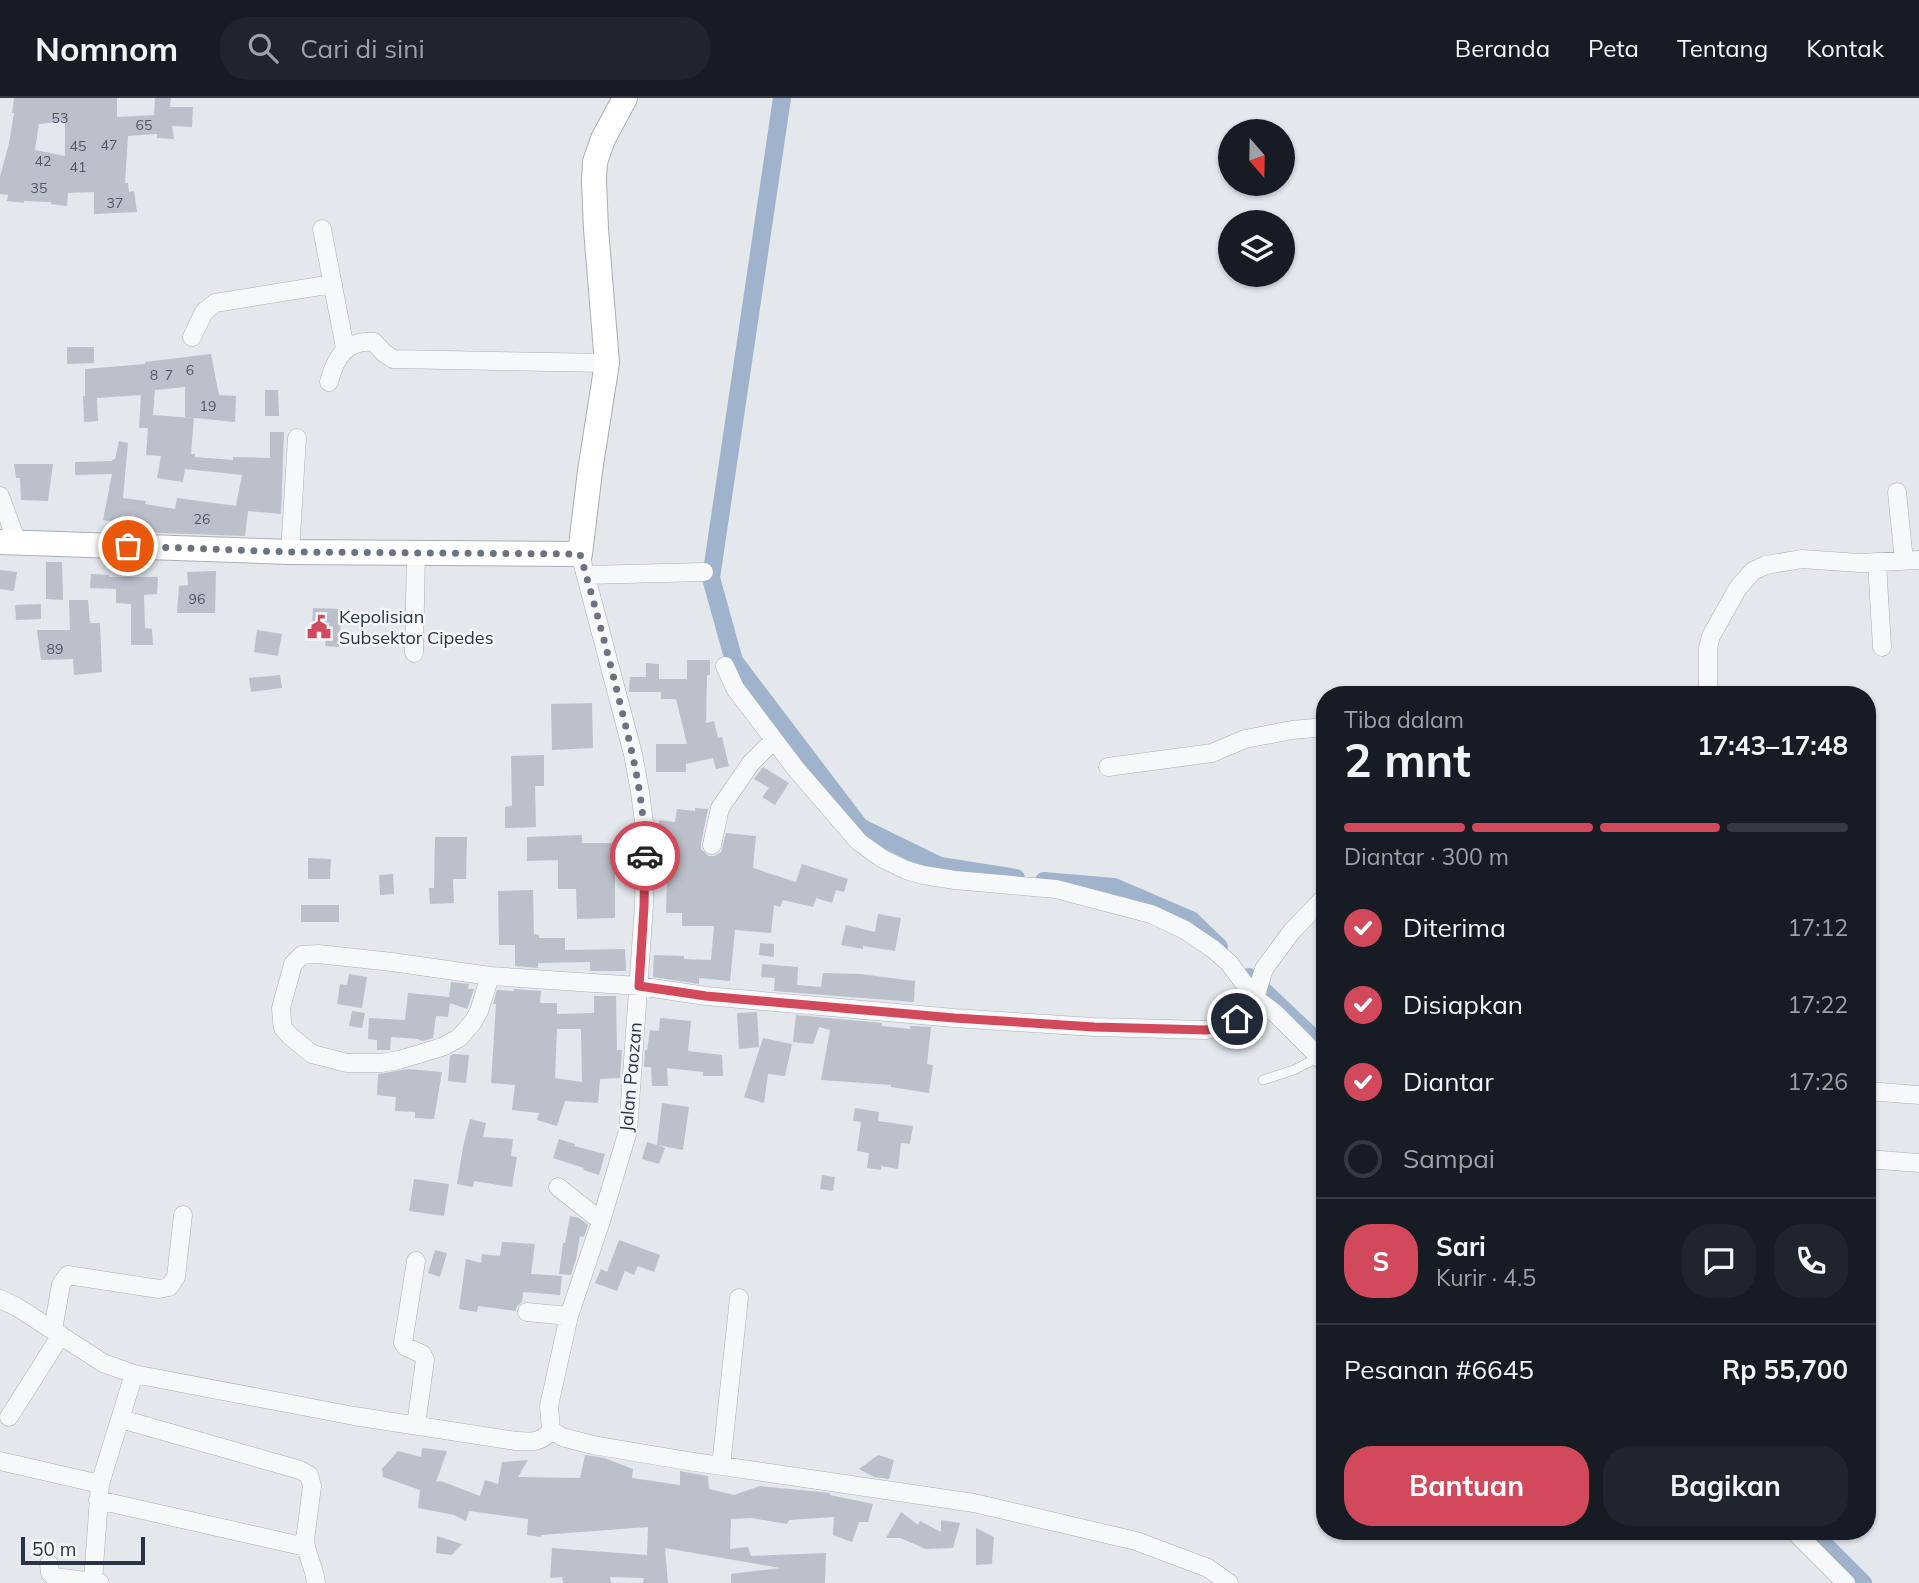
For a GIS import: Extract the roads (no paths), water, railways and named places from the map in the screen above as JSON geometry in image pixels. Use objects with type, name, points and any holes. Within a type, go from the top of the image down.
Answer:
[{"type":"street","points":[[583,564],[590,471],[607,363],[596,229],[595,162],[603,139],[625,98]]},
{"type":"street","points":[[322,229],[345,348]]},
{"type":"street","points":[[192,337],[204,312],[215,303],[333,284]]},
{"type":"street","points":[[329,382],[333,367],[345,348],[363,341],[374,342],[393,359],[607,363]]},
{"type":"street","points":[[290,552],[297,438]]},
{"type":"street","points":[[1708,686],[1708,648],[1711,636],[1738,588],[1754,571],[1766,565],[1801,559],[1912,561],[1897,492]]},
{"type":"street","points":[[0,496],[9,542],[290,552],[416,552],[704,572]]},
{"type":"street","points":[[414,653],[416,552]]},
{"type":"street","points":[[1877,562],[1882,646]]},
{"type":"street","name":"Jalan Paozan","points":[[551,1430],[549,1406],[569,1317],[628,1131],[644,906],[645,830],[640,792],[627,730],[583,564]]},
{"type":"street","points":[[725,666],[735,688],[796,769],[859,842],[883,859],[923,875],[1056,890],[1151,914],[1185,930],[1213,949],[1316,1054]]},
{"type":"street","points":[[1108,767],[1212,753],[1255,737],[1316,728]]},
{"type":"street","points":[[712,845],[719,808],[757,755],[774,740]]},
{"type":"street","points":[[490,975],[479,1011],[459,1038],[442,1047],[399,1060],[347,1063],[312,1054],[283,1028],[281,1008],[293,964],[297,958],[318,954],[490,975],[639,986],[706,996],[954,1018],[1094,1027],[1206,1030],[1226,1026],[1249,1009],[1257,994],[1264,969],[1316,907]]},
{"type":"street","points":[[1876,1092],[1919,1095]]},
{"type":"street","points":[[1876,1161],[1919,1163]]},
{"type":"street","points":[[558,1187],[601,1221]]},
{"type":"street","points":[[9,1417],[57,1333],[61,1284],[68,1275],[159,1289],[169,1287],[176,1277],[183,1215]]},
{"type":"street","points":[[416,1261],[403,1341],[404,1346],[422,1354],[425,1360],[416,1425]]},
{"type":"street","points":[[721,1466],[739,1298]]},
{"type":"street","points":[[0,1299],[17,1307],[103,1363],[134,1374],[354,1416],[516,1441],[539,1441],[551,1430],[562,1437],[593,1445],[974,1503],[1136,1541],[1208,1568],[1229,1583]]},
{"type":"street","points":[[527,1312],[569,1317]]},
{"type":"street","points":[[49,1564],[50,1573],[55,1577],[96,1582],[99,1492],[134,1374]]},
{"type":"street","points":[[121,1419],[305,1472],[312,1480],[305,1533],[306,1547],[316,1583]]},
{"type":"street","points":[[0,1461],[99,1492],[306,1547]]},
{"type":"street","points":[[1803,1540],[1846,1583]]},
{"type":"lane","points":[[1263,1080],[1316,1062]]},
{"type":"waterway","points":[[782,98],[711,578],[734,661],[860,827],[940,866],[1016,878]]},
{"type":"waterway","points":[[1044,881],[1114,887],[1191,920],[1219,947]]},
{"type":"waterway","points":[[1249,977],[1316,1040]]},
{"type":"waterway","points":[[1820,1540],[1863,1583]]},
{"type":"place","name":"Kepolisian Subsektor Cipedes","points":[[319,627]]}]
